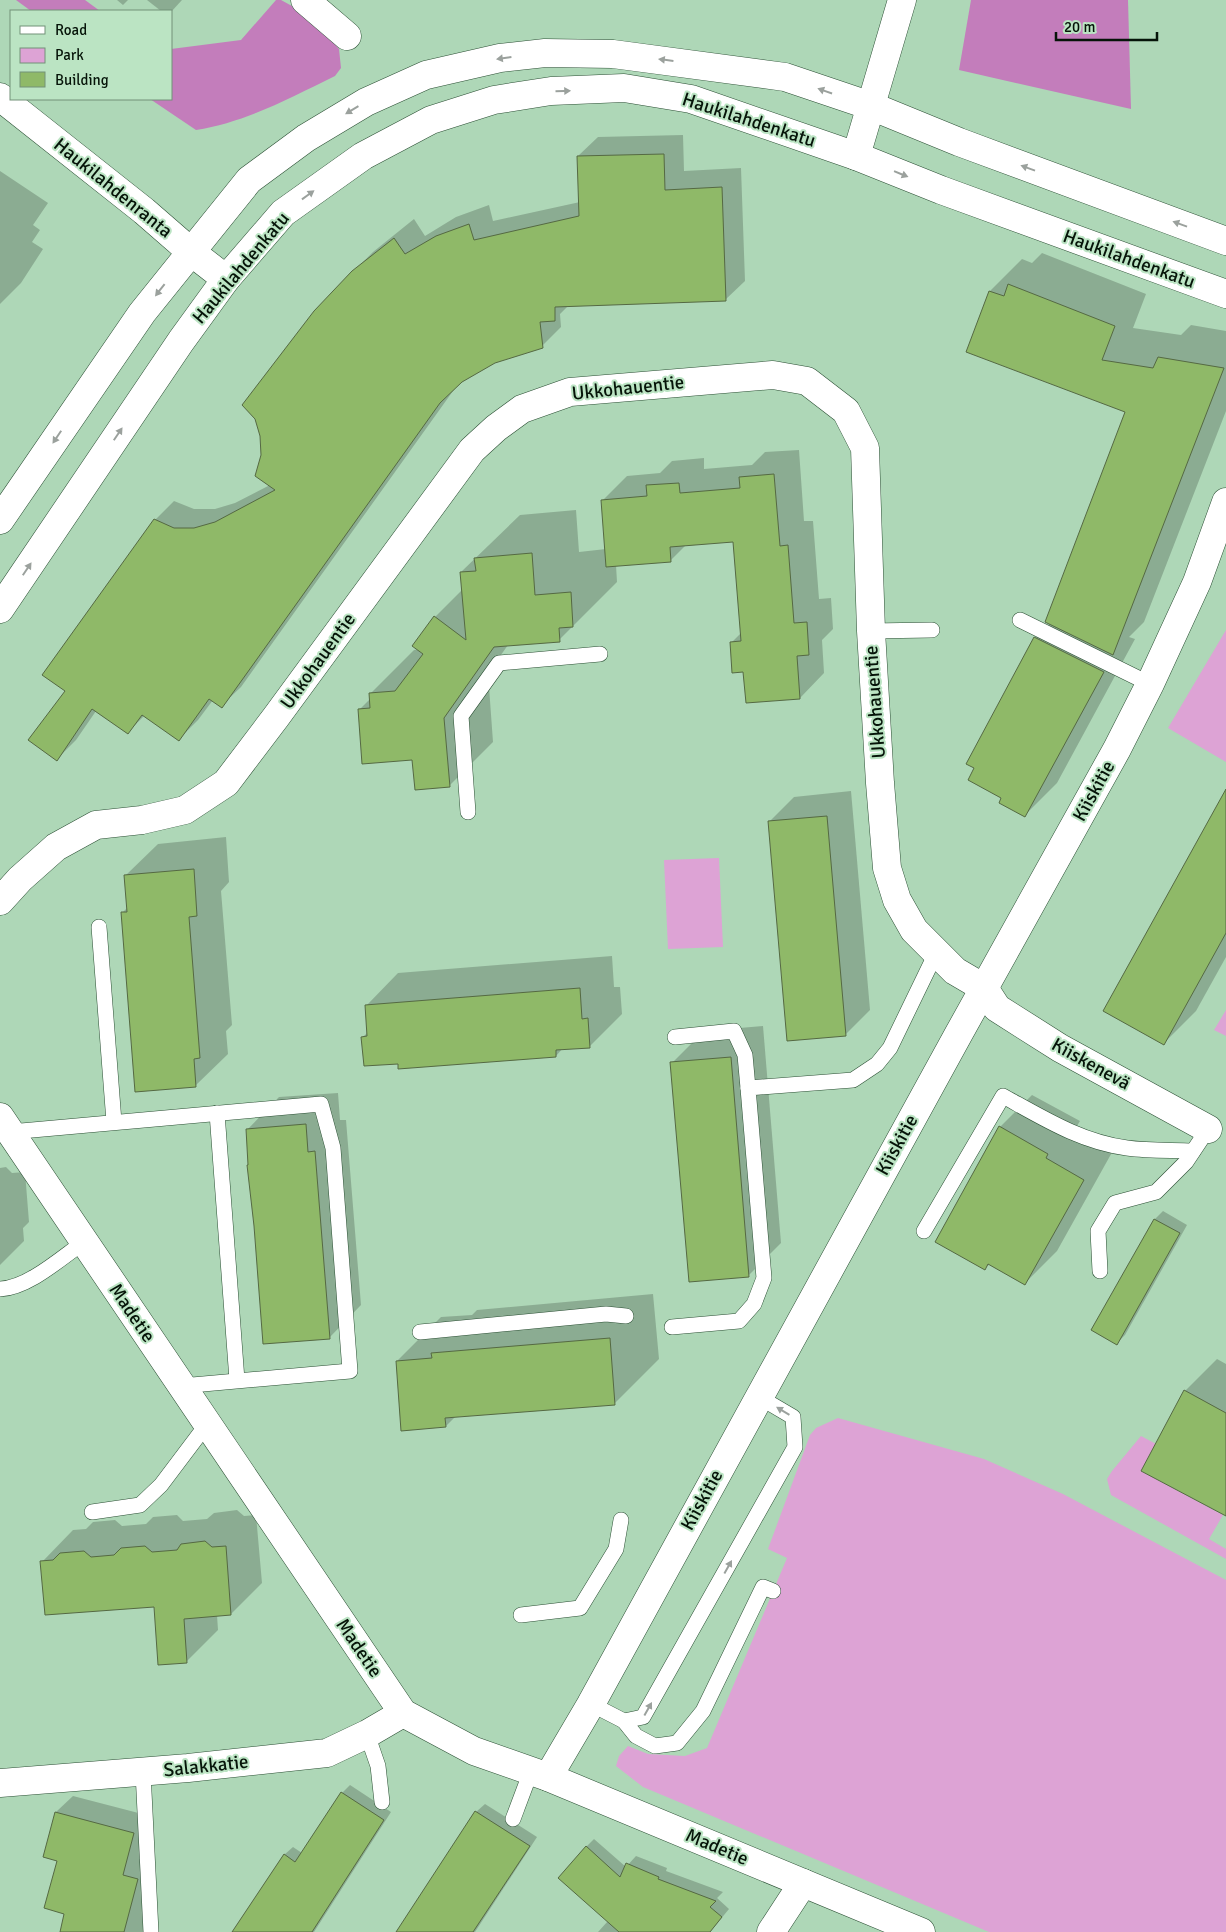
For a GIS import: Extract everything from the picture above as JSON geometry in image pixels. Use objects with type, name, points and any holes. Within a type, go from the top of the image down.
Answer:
[{"type":"street","points":[[305,0],[347,36]]},
{"type":"street","points":[[856,156],[902,0]]},
{"type":"street","name":"Haukilahdenkatu","points":[[0,520],[142,314],[249,180],[306,138],[366,102],[426,75],[500,58],[545,53],[613,54],[786,77],[871,106],[959,142],[1226,241]]},
{"type":"street","name":"Haukilahdenkatu","points":[[0,609],[170,357],[226,279],[283,213],[363,156],[431,120],[494,100],[552,91],[624,88],[691,99],[856,156],[941,190],[1226,294]]},
{"type":"street","name":"Haukilahdenranta","points":[[0,97],[144,211],[190,252],[226,279]]},
{"type":"street","name":"Ukkohauentie","points":[[0,901],[20,879],[56,847],[96,825],[142,820],[185,810],[226,783],[472,450],[496,428],[522,409],[570,392],[773,375],[807,382],[846,411],[865,448],[871,632],[887,868],[897,900],[914,930],[955,971],[984,988]]},
{"type":"street","name":"Kiiskitie","points":[[540,1774],[590,1704],[1117,749],[1150,684],[1197,582],[1226,502]]},
{"type":"street","name":"Kiiskenevä","points":[[984,988],[997,1008],[1023,1025],[1060,1048],[1208,1129]]},
{"type":"street","name":"Madetie","points":[[5,1124],[403,1713],[474,1750],[540,1774],[921,1932]]},
{"type":"street","name":"Salakkatie","points":[[0,1783],[143,1772],[327,1753],[368,1734],[403,1713]]},
{"type":"street","points":[[771,1932],[803,1883]]},
{"type":"lane","points":[[1020,620],[1150,684]]},
{"type":"lane","points":[[871,632],[932,630]]},
{"type":"lane","points":[[468,812],[461,716],[499,663],[600,654]]},
{"type":"lane","points":[[99,927],[114,1122]]},
{"type":"lane","points":[[748,1088],[853,1080],[860,1077],[877,1064],[890,1048],[936,953]]},
{"type":"lane","points":[[672,1327],[739,1321],[754,1304],[764,1278],[745,1055],[734,1031],[675,1038]]},
{"type":"lane","points":[[924,1231],[1003,1096],[1058,1126],[1086,1138],[1127,1148],[1193,1151]]},
{"type":"lane","points":[[5,1124],[114,1122],[321,1104],[334,1148],[350,1372],[181,1386]]},
{"type":"lane","points":[[217,1113],[238,1380]]},
{"type":"lane","points":[[1100,1272],[1098,1231],[1115,1203],[1156,1192],[1186,1162],[1208,1129]]},
{"type":"lane","points":[[0,1290],[30,1279],[84,1242]]},
{"type":"lane","points":[[420,1332],[606,1314],[626,1316]]},
{"type":"lane","points":[[624,1721],[643,1717],[795,1447],[793,1417],[759,1397]]},
{"type":"lane","points":[[92,1512],[140,1505],[161,1485],[207,1424]]},
{"type":"lane","points":[[521,1615],[580,1608],[616,1548],[622,1520]]},
{"type":"lane","points":[[590,1704],[624,1721],[636,1736],[655,1746],[677,1743],[703,1711],[763,1587],[773,1591]]},
{"type":"lane","points":[[368,1734],[378,1766],[382,1802]]},
{"type":"lane","points":[[143,1772],[151,1932]]},
{"type":"lane","points":[[513,1819],[540,1774]]},
{"type":"green space","points":[[1226,630],[1226,762],[1168,728]]},
{"type":"green space","points":[[719,858],[723,947],[668,949],[664,860]]},
{"type":"green space","points":[[1226,1010],[1226,1036],[1214,1030]]},
{"type":"green space","points":[[838,1418],[984,1459],[1063,1494],[1226,1580],[1226,1932],[989,1932],[643,1787],[616,1766],[619,1756],[628,1746],[648,1754],[685,1756],[707,1748],[787,1558],[768,1549],[810,1435],[816,1428]]},
{"type":"green space","points":[[1141,1436],[1156,1444],[1141,1471],[1223,1515],[1209,1539],[1226,1549],[1226,1559],[1111,1495],[1107,1479]]},
{"type":"shaded area","points":[[16,0],[85,0],[99,10],[30,10]]},
{"type":"shaded area","points":[[276,0],[281,0],[312,17],[339,49],[341,68],[335,76],[284,101],[232,121],[196,130],[151,100],[172,100],[172,49],[241,40]]},
{"type":"shaded area","points":[[971,0],[1128,0],[1131,109],[959,70]]},
{"type":"building","points":[[664,154],[665,190],[722,187],[726,301],[555,307],[555,321],[540,322],[543,348],[495,363],[462,382],[440,403],[222,708],[209,699],[179,741],[142,715],[128,734],[92,709],[57,761],[28,740],[65,691],[42,675],[154,519],[174,528],[194,528],[215,522],[275,490],[255,476],[261,455],[260,436],[255,419],[242,405],[314,311],[352,271],[394,238],[405,254],[436,236],[469,224],[474,240],[579,216],[577,156]]},
{"type":"building","points":[[1008,284],[1115,326],[1102,360],[1153,368],[1158,357],[1224,368],[1113,655],[1045,622],[1125,412],[966,352],[989,291],[1004,296]]},
{"type":"building","points":[[774,474],[780,546],[788,545],[794,623],[807,622],[809,655],[797,656],[800,699],[746,703],[743,672],[732,673],[730,642],[741,641],[733,542],[670,547],[671,562],[606,567],[601,500],[647,496],[646,485],[679,483],[680,493],[740,488],[739,477]]},
{"type":"building","points":[[532,553],[535,595],[571,592],[573,627],[559,628],[560,642],[494,647],[444,718],[450,787],[415,790],[412,760],[362,764],[358,709],[370,708],[369,693],[395,691],[423,654],[412,646],[434,616],[466,640],[460,572],[476,571],[474,558]]},
{"type":"building","points":[[1034,637],[1104,672],[1025,817],[999,803],[1001,798],[968,780],[974,768],[966,764]]},
{"type":"building","points":[[1226,789],[1226,933],[1164,1045],[1103,1011]]},
{"type":"building","points":[[827,816],[846,1036],[787,1041],[768,821]]},
{"type":"building","points":[[194,869],[197,916],[189,917],[200,1058],[194,1059],[196,1087],[135,1092],[121,912],[127,912],[124,875]]},
{"type":"building","points":[[580,988],[582,1019],[588,1018],[590,1048],[556,1050],[556,1057],[398,1069],[398,1064],[364,1066],[361,1037],[367,1036],[365,1005]]},
{"type":"building","points":[[731,1057],[749,1277],[689,1282],[670,1062]]},
{"type":"building","points":[[306,1124],[308,1152],[315,1151],[330,1339],[263,1344],[254,1226],[247,1165],[246,1129]]},
{"type":"building","points":[[999,1126],[1048,1154],[1046,1158],[1084,1180],[1025,1285],[988,1264],[985,1270],[935,1242]]},
{"type":"building","points":[[1154,1219],[1180,1233],[1117,1345],[1091,1330]]},
{"type":"building","points":[[610,1338],[615,1405],[445,1418],[446,1427],[401,1431],[396,1361],[432,1358],[431,1353]]},
{"type":"building","points":[[1184,1390],[1226,1413],[1226,1516],[1141,1471]]},
{"type":"building","points":[[205,1541],[212,1547],[226,1546],[231,1615],[184,1619],[187,1663],[158,1665],[154,1607],[45,1615],[40,1561],[53,1560],[60,1553],[84,1551],[91,1557],[114,1555],[121,1548],[145,1546],[152,1552],[177,1550],[181,1544]]},
{"type":"building","points":[[341,1792],[384,1820],[312,1932],[232,1932],[284,1854],[295,1862]]},
{"type":"building","points":[[475,1811],[530,1846],[473,1932],[396,1932]]},
{"type":"building","points":[[55,1812],[134,1833],[123,1875],[138,1879],[124,1932],[60,1932],[64,1914],[44,1908],[57,1861],[43,1857]]},
{"type":"building","points":[[586,1846],[620,1877],[626,1863],[659,1877],[658,1879],[716,1901],[710,1907],[722,1917],[710,1932],[619,1932],[558,1878]]}]
